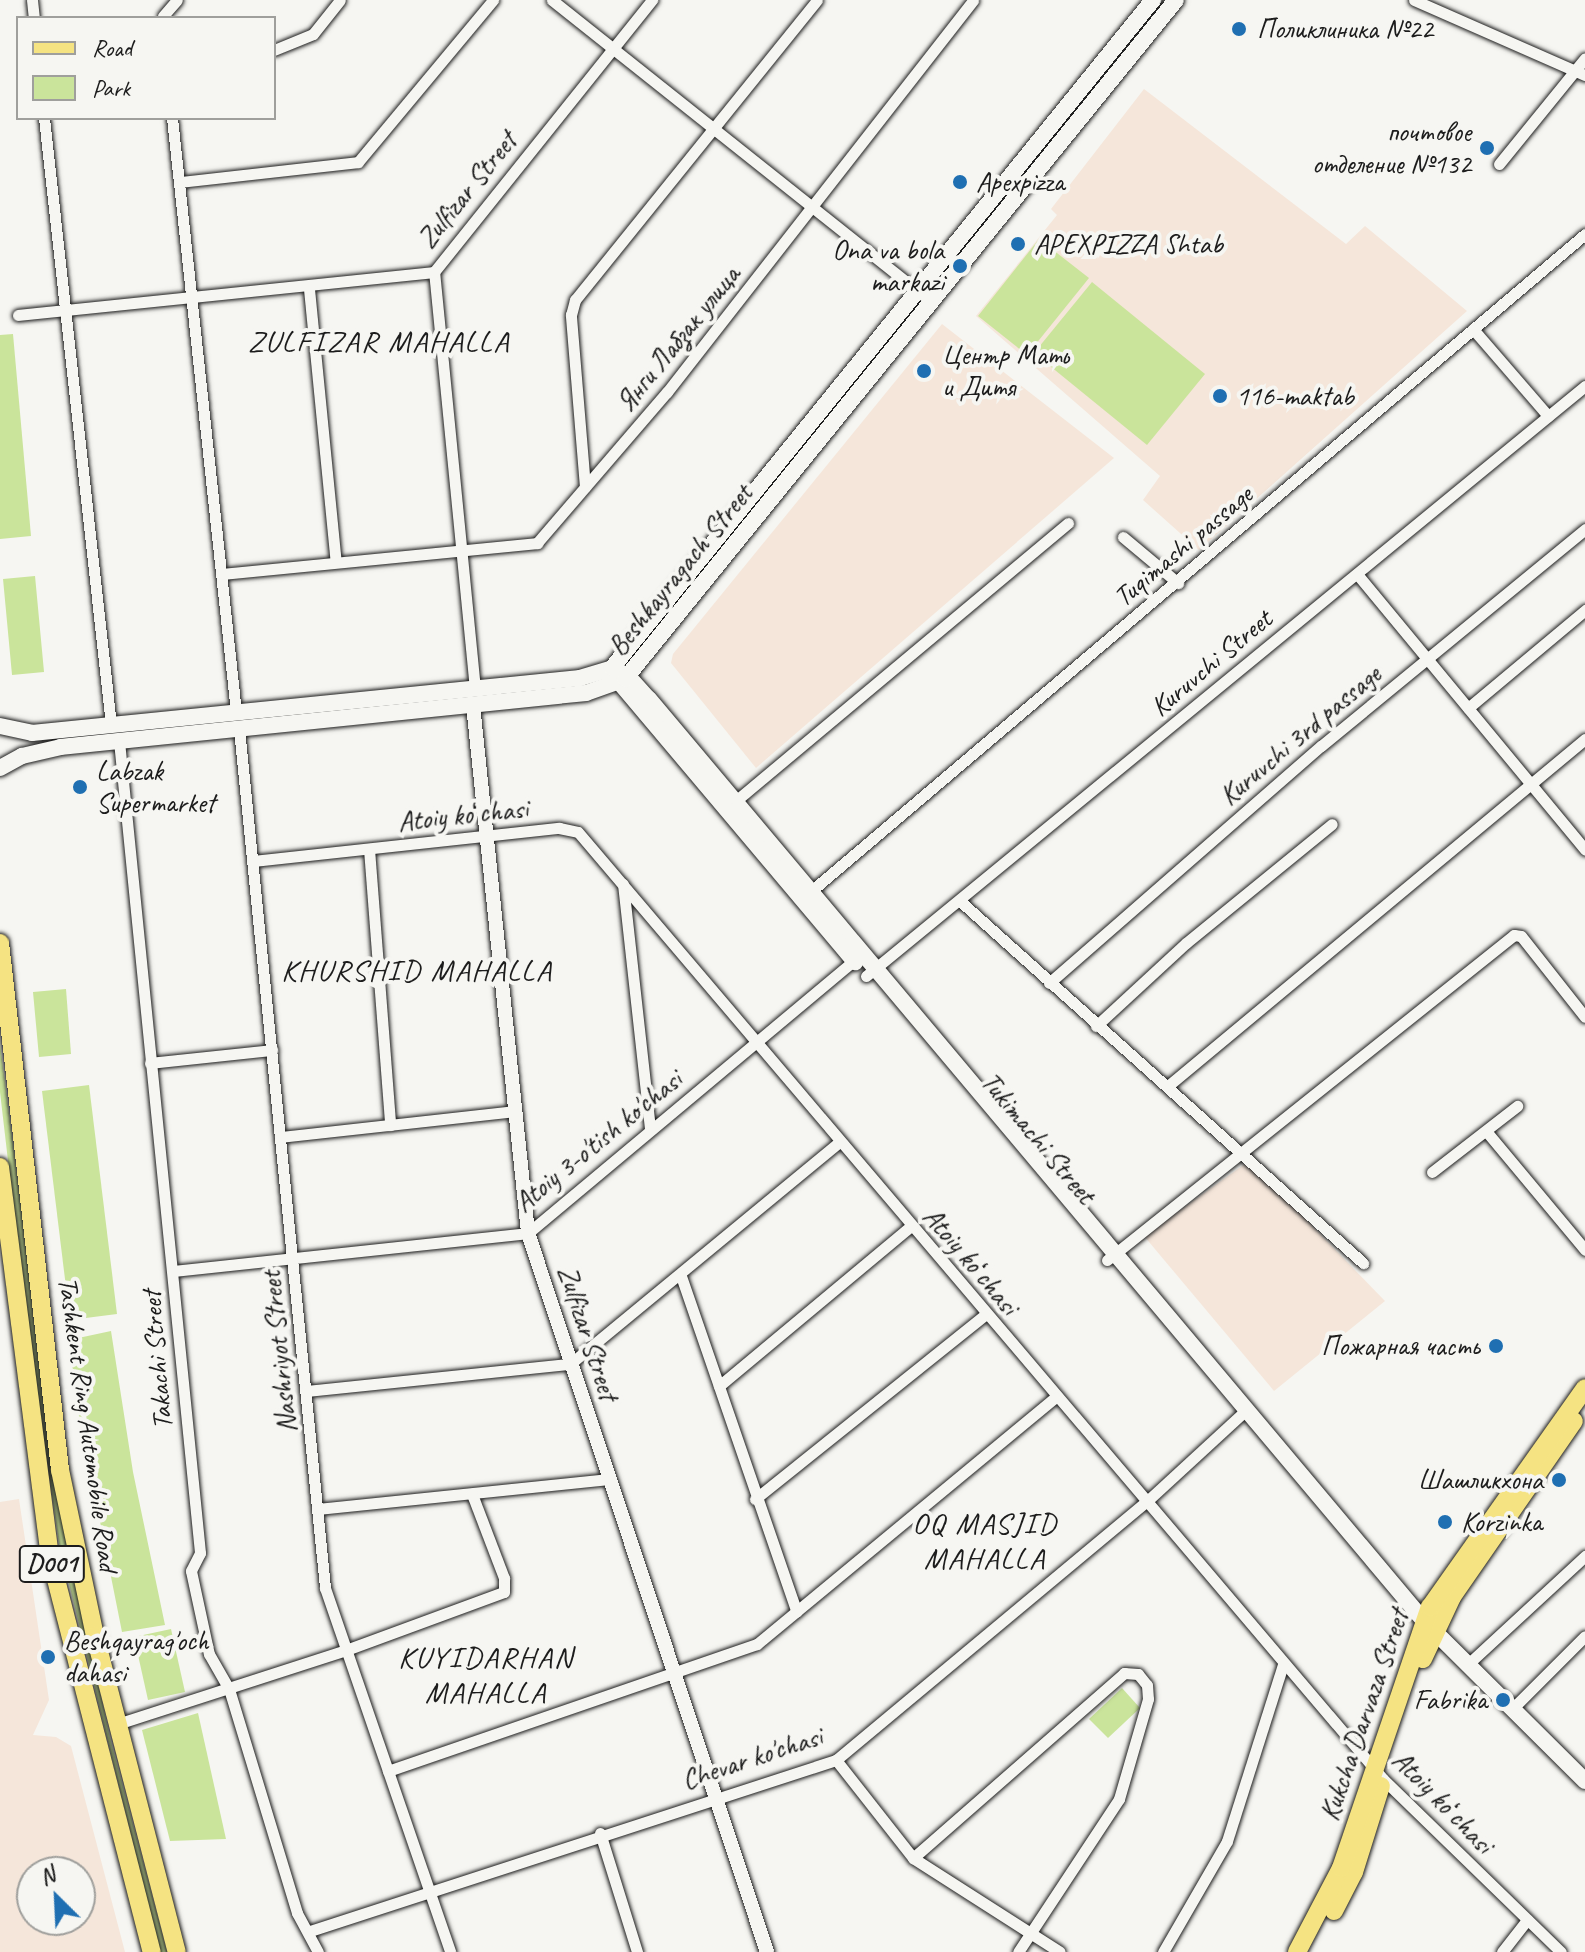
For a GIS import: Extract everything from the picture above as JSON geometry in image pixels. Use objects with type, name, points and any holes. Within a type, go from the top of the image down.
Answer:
[{"type":"main road","name":"Beshkayragach Street","points":[[0,726],[59,739],[119,741],[237,721],[474,697],[591,676],[619,676],[925,296],[1153,0]]},
{"type":"main road","name":"Beshkayragach Street","points":[[925,296],[1176,0]]},
{"type":"main road","name":"Tukimachi Street","points":[[619,676],[1426,1627],[1582,1773]]},
{"type":"main road","name":"Beshkayragach Street","points":[[0,768],[59,739],[111,725],[237,721]]},
{"type":"main road","name":"Tukimachi Street","points":[[730,806],[810,892],[857,957]]},
{"type":"main road","name":"Tashkent Ring Automobile Road","points":[[0,944],[60,1470],[117,1724],[177,1952]]},
{"type":"main road","name":"Tashkent Ring Automobile Road","points":[[0,1167],[50,1556],[152,1952]]},
{"type":"main road","name":"Kukcha Darvaza Street","points":[[1297,1952],[1341,1868],[1378,1773],[1441,1589],[1585,1388]]},
{"type":"main road","name":"Kukcha Darvaza Street","points":[[1426,1627],[1585,1405]]},
{"type":"main road","name":"Kukcha Darvaza Street","points":[[1311,1952],[1354,1872],[1378,1773]]},
{"type":"street","points":[[164,16],[177,0]]},
{"type":"street","points":[[276,50],[296,45],[313,34],[340,0]]},
{"type":"street","points":[[180,182],[358,162],[493,0]]},
{"type":"street","points":[[552,0],[816,206],[925,296]]},
{"type":"street","name":"Zulfizar Street","points":[[652,0],[434,272],[528,1233],[767,1952]]},
{"type":"street","points":[[585,487],[571,315],[575,300],[716,130],[817,0]]},
{"type":"street","name":"Янги Лабзак улица","points":[[222,574],[537,543],[816,206],[973,0]]},
{"type":"street","points":[[1414,0],[1580,72]]},
{"type":"street","points":[[1499,164],[1580,72],[1585,58]]},
{"type":"street","points":[[44,120],[111,725]]},
{"type":"street","name":"Nashriyot Street","points":[[172,120],[253,861],[325,1588],[450,1952]]},
{"type":"street","name":"Tuqimashi passage","points":[[810,892],[1178,583],[1585,234]]},
{"type":"street","points":[[18,315],[309,289],[434,272]]},
{"type":"street","points":[[309,289],[336,562]]},
{"type":"street","points":[[1473,329],[1548,416]]},
{"type":"street","name":"Kuruvchi Street","points":[[870,972],[1585,386]]},
{"type":"street","points":[[730,806],[1068,523]]},
{"type":"street","name":"Kuruvchi 3rd passage","points":[[1049,983],[1585,529]]},
{"type":"street","points":[[1123,537],[1178,583]]},
{"type":"street","points":[[1357,574],[1585,850]]},
{"type":"street","points":[[1468,708],[1585,610]]},
{"type":"street","points":[[1169,1085],[1585,739]]},
{"type":"street","name":"Takachi Street","points":[[119,741],[200,1553],[191,1571],[209,1654],[229,1689],[297,1913],[310,1931],[318,1952]]},
{"type":"street","points":[[1096,1026],[1186,943],[1332,824]]},
{"type":"street","name":"Atoiy koʻchasi","points":[[253,861],[572,828],[623,882],[1054,1398],[1378,1773],[1561,1952]]},
{"type":"street","points":[[369,849],[390,1125]]},
{"type":"street","points":[[623,882],[650,1130]]},
{"type":"street","points":[[960,901],[1096,1026],[1243,1151],[1363,1263]]},
{"type":"street","points":[[1110,1256],[1514,935],[1521,936],[1585,1017]]},
{"type":"street","name":"Atoiy 3-o'tish ko'chasi","points":[[174,1271],[528,1233],[857,957]]},
{"type":"street","points":[[150,1063],[272,1050]]},
{"type":"street","points":[[1432,1172],[1517,1106]]},
{"type":"street","points":[[280,1137],[515,1111]]},
{"type":"street","points":[[1486,1131],[1585,1250]]},
{"type":"street","points":[[307,1391],[570,1364],[681,1276],[839,1142]]},
{"type":"street","points":[[719,1386],[910,1227]]},
{"type":"street","points":[[681,1276],[755,1499],[797,1612]]},
{"type":"street","points":[[755,1499],[985,1315]]},
{"type":"street","points":[[388,1771],[750,1647],[797,1612],[1054,1398]]},
{"type":"street","name":"Chevar ko'chasi","points":[[310,1931],[600,1833],[836,1760],[1146,1502],[1243,1413]]},
{"type":"street","points":[[318,1509],[608,1479]]},
{"type":"street","points":[[117,1724],[346,1650],[504,1592],[507,1587],[472,1494]]},
{"type":"street","points":[[1467,1665],[1585,1556]]},
{"type":"street","points":[[1512,1709],[1585,1636]]},
{"type":"street","points":[[1163,1952],[1227,1841],[1283,1664]]},
{"type":"street","points":[[913,1858],[1124,1673],[1144,1679],[1148,1699],[1119,1799],[1018,1952]]},
{"type":"street","points":[[836,1760],[913,1858],[1060,1952]]},
{"type":"street","points":[[600,1833],[637,1952]]},
{"type":"street","points":[[1502,1952],[1527,1920]]},
{"type":"shaded area","name":"116-maktab","points":[[1144,89],[1346,244],[1365,226],[1467,311],[1199,550],[1143,500],[1160,476],[976,316],[1057,215],[1051,209]]},
{"type":"shaded area","points":[[942,324],[1114,458],[756,768],[671,663],[673,654]]},
{"type":"shaded area","points":[[1249,1161],[1385,1301],[1274,1391],[1144,1236]]},
{"type":"shaded area","points":[[19,1499],[49,1700],[33,1735],[56,1737],[71,1746],[125,1952],[0,1952],[0,1502]]},
{"type":"green space","points":[[1039,239],[1089,278],[1027,355],[978,316]]},
{"type":"green space","points":[[1092,282],[1205,374],[1147,445],[1034,353]]},
{"type":"green space","points":[[13,334],[31,536],[0,539],[0,335]]},
{"type":"green space","points":[[35,576],[44,672],[12,675],[3,579]]},
{"type":"green space","points":[[66,989],[71,1054],[39,1057],[33,992]]},
{"type":"green space","points":[[0,1044],[61,1514],[110,1738],[167,1952],[160,1952],[59,1543],[27,1324],[0,1092]]},
{"type":"green space","points":[[89,1085],[117,1314],[70,1320],[42,1091]]},
{"type":"green space","points":[[111,1331],[133,1472],[165,1625],[122,1632],[78,1411],[69,1340]]},
{"type":"green space","points":[[171,1629],[185,1692],[148,1700],[134,1637]]},
{"type":"green space","points":[[1122,1688],[1140,1708],[1108,1738],[1089,1719]]},
{"type":"green space","points":[[198,1713],[226,1839],[170,1841],[142,1730]]},
{"type":"place","name":"Поликлиника №22","points":[[1239,29]]},
{"type":"place","name":"почтовое отделение №132","points":[[1487,148]]},
{"type":"place","name":"Apexpizza","points":[[960,182]]},
{"type":"place","name":"APEXPIZZA Shtab","points":[[1018,244]]},
{"type":"place","name":"Ona va bola markazi","points":[[960,266]]},
{"type":"place","name":"Центр Мать и Дитя","points":[[924,371]]},
{"type":"place","name":"116-maktab","points":[[1220,396]]},
{"type":"place","name":"Labzak Supermarket","points":[[80,787]]},
{"type":"place","name":"Пожарная часть","points":[[1496,1346]]},
{"type":"place","name":"Шашликхона","points":[[1559,1480]]},
{"type":"place","name":"Korzinka","points":[[1445,1522]]},
{"type":"place","name":"Beshqayrag'och dahasi","points":[[48,1657]]},
{"type":"place","name":"Fabrika","points":[[1503,1700]]},
{"type":"district","name":"ZULFIZAR MAHALLA","points":[[379,341]]},
{"type":"district","name":"KHURSHID MAHALLA","points":[[417,970]]},
{"type":"district","name":"ОQ MASJID MAHALLA","points":[[985,1540]]},
{"type":"district","name":"KUYIDARHAN MAHALLA","points":[[486,1674]]}]
